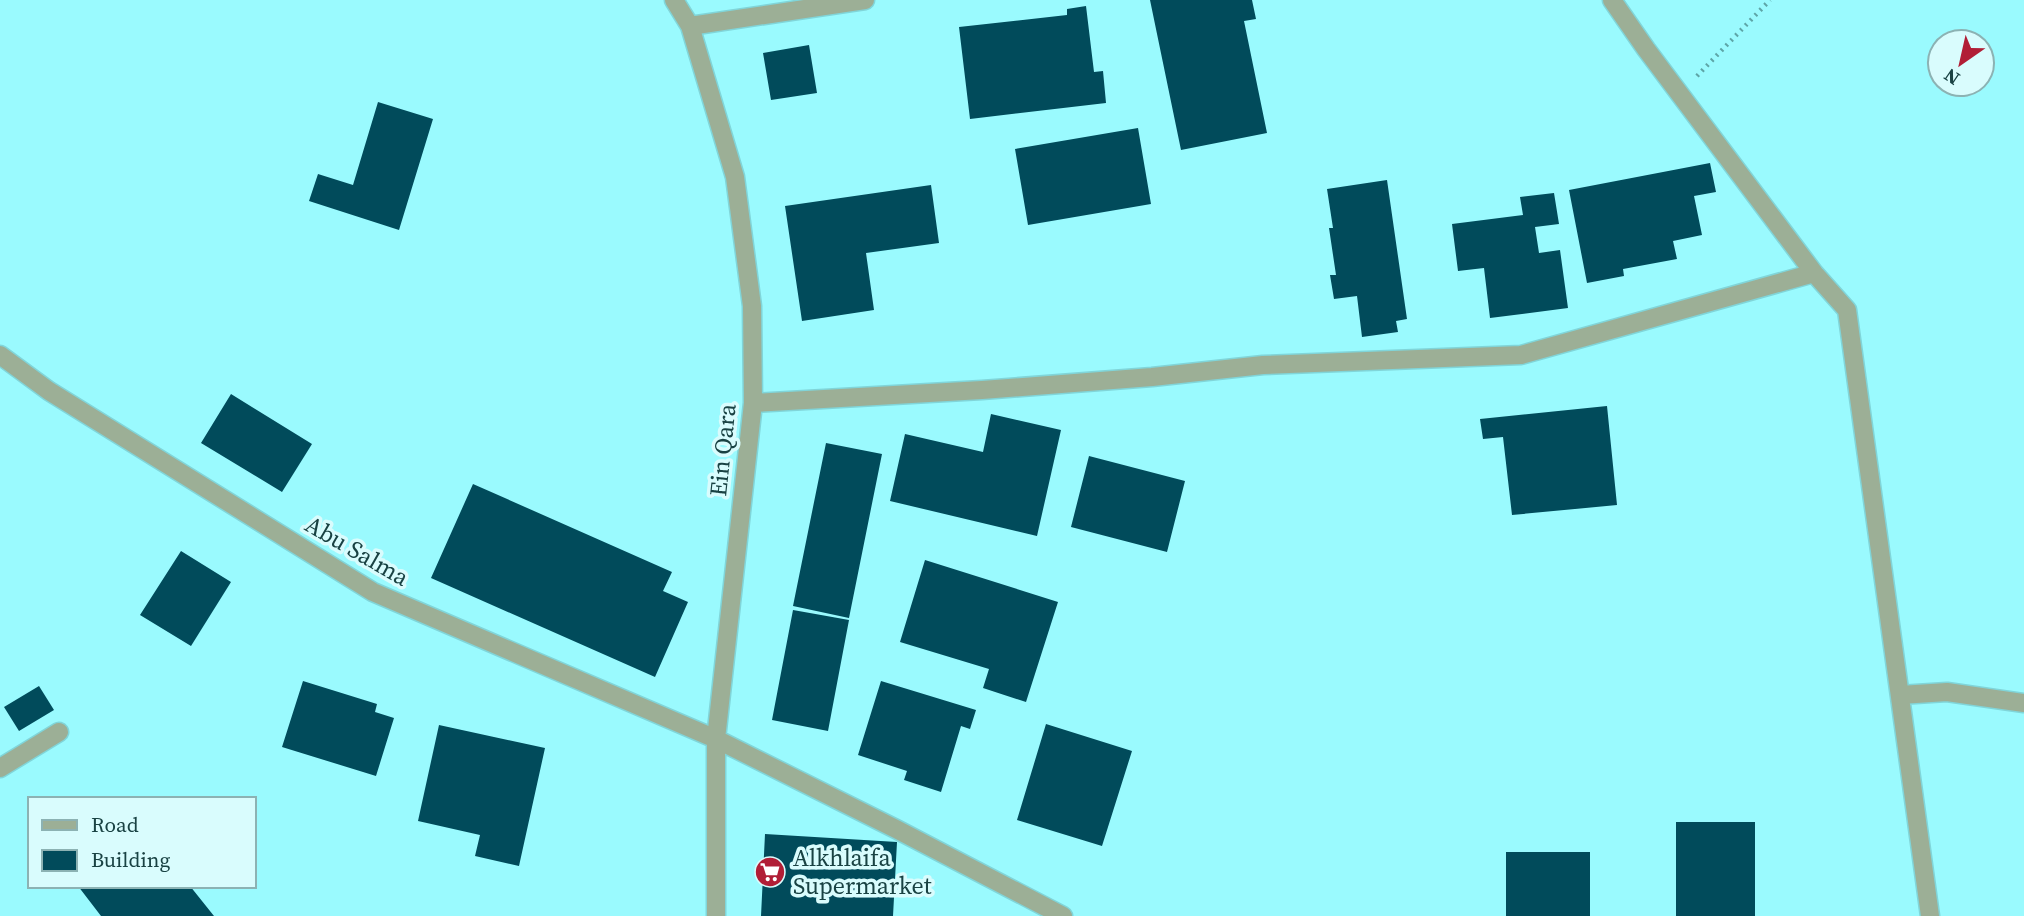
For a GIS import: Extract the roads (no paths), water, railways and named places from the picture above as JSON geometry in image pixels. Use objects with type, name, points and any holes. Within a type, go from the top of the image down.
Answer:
[{"type":"street","name":"Ein Qara","points":[[674,0],[690,26],[735,177],[752,306],[753,403],[716,740],[716,916]]},
{"type":"street","points":[[690,26],[817,4],[864,0]]},
{"type":"street","points":[[1612,0],[1814,274],[1847,310],[1930,916]]},
{"type":"street","points":[[753,403],[1009,388],[1263,365],[1521,355],[1814,274]]},
{"type":"street","name":"Abu Salma","points":[[0,355],[48,391],[373,592],[716,740],[1063,916]]},
{"type":"street","points":[[1900,695],[1947,692],[2024,703]]},
{"type":"street","points":[[0,768],[59,732]]},
{"type":"place","name":"Alkhlaifa Supermarket","points":[[770,872]]}]
